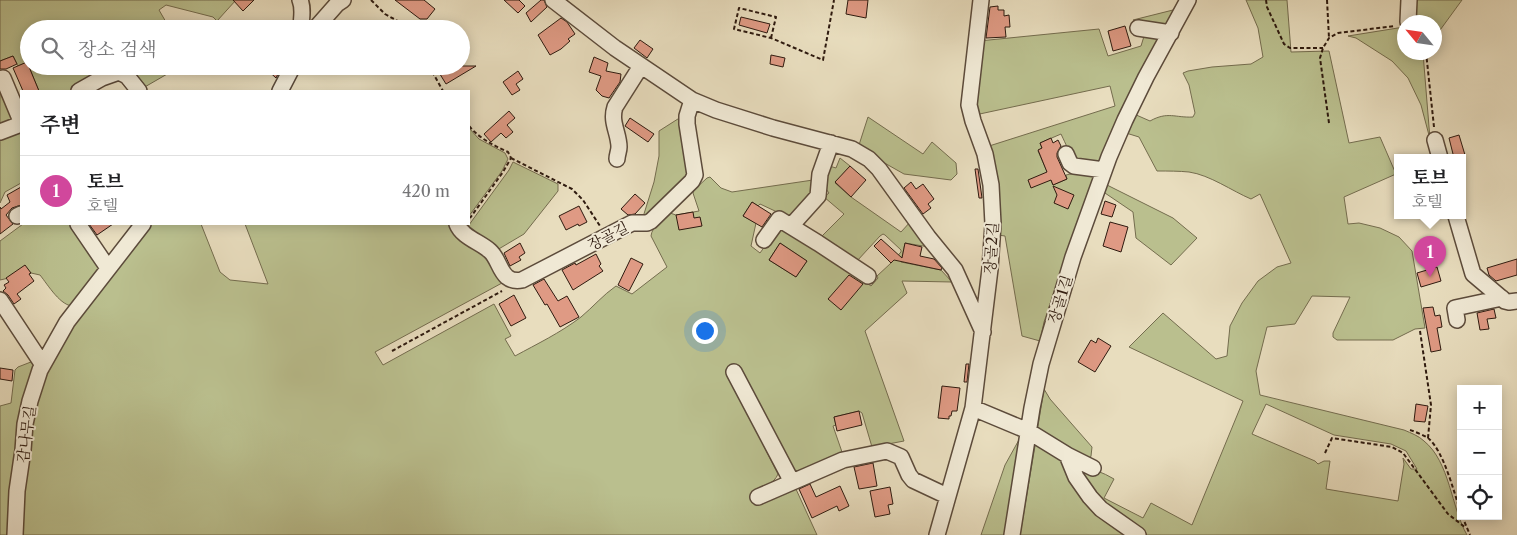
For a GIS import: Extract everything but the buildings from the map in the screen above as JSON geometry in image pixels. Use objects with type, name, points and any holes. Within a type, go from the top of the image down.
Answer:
[{"type":"street","points":[[300,0],[302,3],[302,20]]},
{"type":"street","points":[[323,20],[343,0]]},
{"type":"street","points":[[553,0],[615,48],[692,100],[716,110],[773,128],[831,143],[868,158],[879,169],[928,237],[955,270],[983,332]]},
{"type":"street","name":"장골2길","points":[[936,535],[973,408],[990,268],[993,224],[991,185],[985,154],[973,121],[970,105],[981,0]]},
{"type":"street","name":"장골1길","points":[[1012,535],[1028,431],[1041,364],[1072,256],[1125,120],[1188,0]]},
{"type":"street","points":[[1404,15],[1410,0]]},
{"type":"street","points":[[1138,28],[1171,33]]},
{"type":"street","points":[[617,159],[619,146],[612,113],[641,66]]},
{"type":"street","points":[[81,90],[110,75]]},
{"type":"street","points":[[125,75],[138,90]]},
{"type":"street","points":[[281,90],[288,75]]},
{"type":"street","points":[[4,78],[20,119]]},
{"type":"street","name":"장골길","points":[[522,280],[632,223],[647,223],[651,221],[692,181],[695,170],[687,116],[692,100]]},
{"type":"street","points":[[0,132],[20,122]]},
{"type":"street","points":[[1435,140],[1439,154]]},
{"type":"street","points":[[791,226],[818,196],[820,174],[831,143]]},
{"type":"street","points":[[1066,154],[1070,163],[1074,166],[1104,170]]},
{"type":"street","points":[[764,240],[779,219],[868,276]]},
{"type":"street","points":[[1457,219],[1473,274],[1510,299]]},
{"type":"street","points":[[79,225],[108,268]]},
{"type":"street","name":"감나무길","points":[[15,535],[17,491],[24,450],[25,424],[30,401],[43,365],[67,322],[142,225]]},
{"type":"street","points":[[458,225],[461,230],[490,250],[505,275],[516,281],[522,280]]},
{"type":"street","points":[[1457,320],[1455,308],[1510,299]]},
{"type":"street","points":[[0,300],[43,365]]},
{"type":"street","points":[[734,372],[792,482]]},
{"type":"street","points":[[973,408],[1028,431],[1067,455],[1093,468]]},
{"type":"street","points":[[758,497],[843,460],[887,451],[900,457],[913,480],[947,496]]},
{"type":"street","points":[[1067,455],[1076,477],[1090,497],[1138,535]]},
{"type":"path","points":[[371,0],[385,14],[396,20]]},
{"type":"path","points":[[772,38],[776,17],[739,8],[734,29],[772,38],[823,60],[834,0]]},
{"type":"path","points":[[1266,0],[1267,8],[1284,44],[1290,48],[1323,48]]},
{"type":"path","points":[[1327,0],[1329,38]]},
{"type":"path","points":[[1329,123],[1320,58],[1329,38],[1338,33],[1397,25]]},
{"type":"path","points":[[1427,60],[1435,140]]},
{"type":"path","points":[[434,75],[442,90]]},
{"type":"path","points":[[470,127],[485,142],[508,152],[511,158],[572,189],[583,200],[606,237]]},
{"type":"path","points":[[470,219],[511,158]]},
{"type":"path","points":[[392,351],[522,280]]},
{"type":"path","points":[[1420,331],[1431,405],[1428,438]]},
{"type":"path","points":[[1410,430],[1428,438],[1435,447],[1441,458],[1457,504]]},
{"type":"path","points":[[1326,453],[1332,438],[1392,447],[1403,453],[1448,514],[1466,528]]},
{"type":"path","points":[[1463,520],[1470,535]]},
{"type":"green space","points":[[0,0],[236,0],[218,20],[213,17],[166,5],[159,10],[165,20],[20,20],[20,65],[18,66],[13,56],[0,61]]},
{"type":"green space","points":[[1246,0],[1287,0],[1291,52],[1329,51],[1349,143],[1380,137],[1394,169],[1394,175],[1344,197],[1348,224],[1359,223],[1380,228],[1399,237],[1412,251],[1425,328],[1415,329],[1393,340],[1337,340],[1333,337],[1333,333],[1350,297],[1312,296],[1295,324],[1267,327],[1256,371],[1260,395],[1404,430],[1420,438],[1433,450],[1445,473],[1457,509],[1457,520],[1461,520],[1467,535],[1145,535],[1136,530],[1086,486],[1078,463],[1114,479],[1104,498],[1143,518],[1151,503],[1192,525],[1243,401],[1129,347],[1163,313],[1216,359],[1227,356],[1230,326],[1242,303],[1258,281],[1277,267],[1291,263],[1260,194],[1251,199],[1197,174],[1157,171],[1139,137],[1126,133],[1134,114],[1150,121],[1162,116],[1193,117],[1195,113],[1189,85],[1183,73],[1212,67],[1251,64],[1263,57],[1258,28]],"holes":[[[1266,404],[1334,435],[1391,444],[1406,451],[1417,469],[1411,469],[1403,458],[1404,464],[1398,501],[1326,489],[1330,461],[1318,464],[1252,434]]]},
{"type":"green space","points":[[1415,0],[1462,0],[1442,27],[1442,15],[1415,15]]},
{"type":"green space","points":[[1177,9],[1167,27],[1140,24],[1133,20]]},
{"type":"green space","points":[[1397,28],[1397,60],[1424,60],[1430,139],[1421,105],[1408,78],[1392,61],[1356,38],[1348,36]]},
{"type":"green space","points":[[1099,29],[1108,56],[1141,46],[1145,33],[1163,34],[1122,108],[1098,165],[1082,162],[1074,157],[1070,153],[1061,134],[1040,143],[1042,148],[1038,151],[1053,185],[1067,179],[1066,175],[1075,173],[1094,175],[1044,322],[1040,341],[1022,336],[1005,236],[998,235],[986,147],[1115,106],[1110,86],[975,115],[979,41]]},
{"type":"green space","points":[[32,75],[105,75],[76,90],[39,90]]},
{"type":"green space","points":[[134,75],[165,75],[143,88]]},
{"type":"green space","points":[[0,76],[15,115],[12,121],[0,127]]},
{"type":"green space","points":[[681,117],[689,177],[650,215],[643,217],[654,182],[659,156],[659,131]]},
{"type":"green space","points":[[868,117],[923,154],[932,142],[956,163],[957,174],[951,180],[904,174],[858,148]]},
{"type":"green space","points":[[20,127],[20,184],[5,192],[0,203],[0,135]]},
{"type":"green space","points":[[470,129],[479,139],[505,153],[508,159],[502,171],[470,215]]},
{"type":"green space","points":[[840,158],[850,166],[835,183],[851,197],[901,232],[911,221],[929,247],[905,243],[901,262],[941,270],[952,282],[902,281],[907,293],[865,331],[904,441],[872,447],[862,413],[859,411],[834,417],[836,425],[833,426],[842,452],[800,471],[792,470],[739,365],[726,371],[778,474],[765,486],[754,490],[755,503],[795,487],[817,535],[19,535],[30,423],[53,354],[145,225],[201,225],[220,272],[230,280],[268,284],[245,225],[453,225],[482,252],[502,279],[502,283],[375,352],[383,365],[494,304],[511,336],[505,339],[515,356],[573,323],[616,286],[632,294],[667,267],[651,236],[652,232],[670,213],[676,215],[699,211],[693,193],[710,177],[721,188],[732,192],[813,180],[813,193],[790,218],[752,202],[743,216],[756,223],[751,246],[760,253],[778,228],[788,228],[871,286],[878,278],[877,276],[901,250],[883,234],[857,261],[819,239],[844,214],[824,197],[829,193],[823,185],[826,165],[836,168]],"holes":[[[780,243],[807,261],[796,277],[769,260]]]},
{"type":"green space","points":[[513,162],[558,184],[558,191],[524,234],[497,250],[466,229]]},
{"type":"green space","points":[[1105,184],[1173,218],[1197,238],[1171,265],[1136,238],[1133,212],[1102,191]]},
{"type":"green space","points":[[22,225],[76,225],[104,266],[74,306],[69,305],[60,299],[40,275],[31,273],[0,280],[0,241]]},
{"type":"green space","points":[[36,360],[12,535],[0,535],[0,406],[11,403],[15,370]]},
{"type":"green space","points":[[1044,389],[1050,399],[1092,447],[1088,462],[1037,432]]},
{"type":"green space","points":[[1020,438],[1005,535],[981,535],[1005,465]]},
{"type":"green space","points":[[1036,440],[1051,448],[1131,535],[1020,535]]},
{"type":"place","name":"토브","points":[[1430,277]]}]
